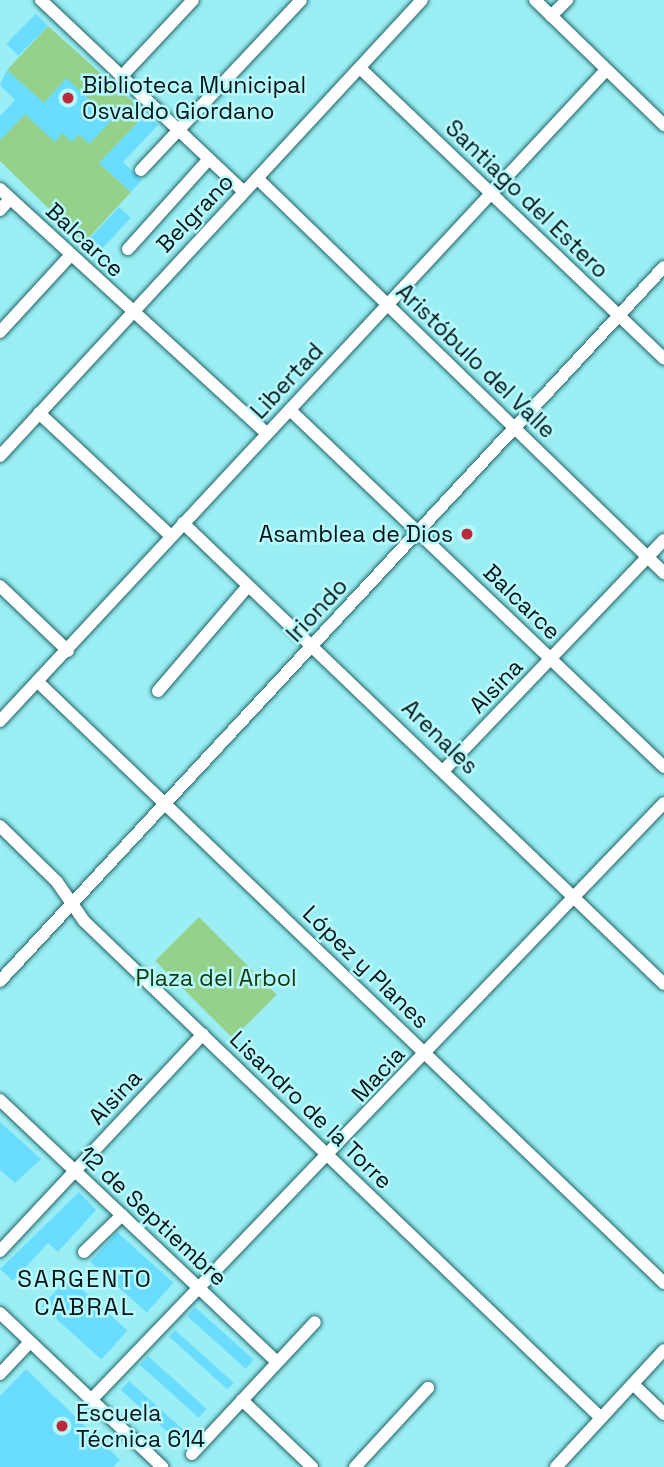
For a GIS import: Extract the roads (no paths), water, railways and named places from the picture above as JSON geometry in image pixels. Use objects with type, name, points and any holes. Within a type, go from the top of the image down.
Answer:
[{"type":"street","points":[[41,0],[243,191]]},
{"type":"street","points":[[121,77],[193,0]]},
{"type":"street","points":[[141,170],[301,0]]},
{"type":"street","name":"Belgrano","points":[[0,456],[132,310],[361,69],[422,0]]},
{"type":"street","points":[[535,0],[664,125]]},
{"type":"street","points":[[551,16],[567,0]]},
{"type":"street","name":"Santiago del Estero","points":[[361,69],[664,359]]},
{"type":"street","name":"Libertad","points":[[0,721],[606,70]]},
{"type":"street","points":[[128,249],[209,159]]},
{"type":"street","name":"Aristóbulo del Valle","points":[[258,179],[664,573]]},
{"type":"street","name":"Balcarce","points":[[0,189],[267,434]]},
{"type":"street","points":[[0,209],[10,199]]},
{"type":"street","points":[[0,332],[70,256]]},
{"type":"street","name":"Iriondo","points":[[0,981],[664,267]]},
{"type":"street","name":"Balcarce","points":[[290,410],[664,766]]},
{"type":"street","points":[[39,412],[171,536]]},
{"type":"street","name":"Arenales","points":[[183,523],[444,770],[664,984]]},
{"type":"street","name":"Alsina","points":[[444,770],[664,540]]},
{"type":"street","points":[[0,586],[68,651]]},
{"type":"street","points":[[158,691],[248,586]]},
{"type":"street","name":"López y Planes","points":[[38,682],[664,1283]]},
{"type":"street","name":"Macia","points":[[91,1401],[664,803]]},
{"type":"street","name":"Lisandro de la Torre","points":[[0,826],[57,881],[71,904],[327,1156],[601,1418]]},
{"type":"street","name":"Alsina","points":[[0,1251],[203,1034]]},
{"type":"street","name":"12 de Septiembre","points":[[0,1100],[277,1362]]},
{"type":"street","points":[[84,1252],[122,1215]]},
{"type":"street","points":[[0,1313],[162,1467]]},
{"type":"street","points":[[192,1454],[315,1322]]},
{"type":"street","points":[[0,1374],[30,1342]]},
{"type":"street","points":[[556,1467],[664,1350]]},
{"type":"street","points":[[633,1384],[664,1414]]},
{"type":"street","points":[[355,1467],[428,1388]]},
{"type":"street","points":[[243,1400],[312,1467]]},
{"type":"street","points":[[141,1467],[150,1457]]},
{"type":"place","name":"Biblioteca Municipal Osvaldo Giordano","points":[[68,98]]},
{"type":"place","name":"Asamblea de Dios","points":[[467,534]]},
{"type":"place","name":"Escuela Técnica 614","points":[[62,1426]]},
{"type":"district","name":"SARGENTO CABRAL","points":[[85,1293]]},
{"type":"park label","name":"Plaza del Arbol","points":[[216,978]]}]
